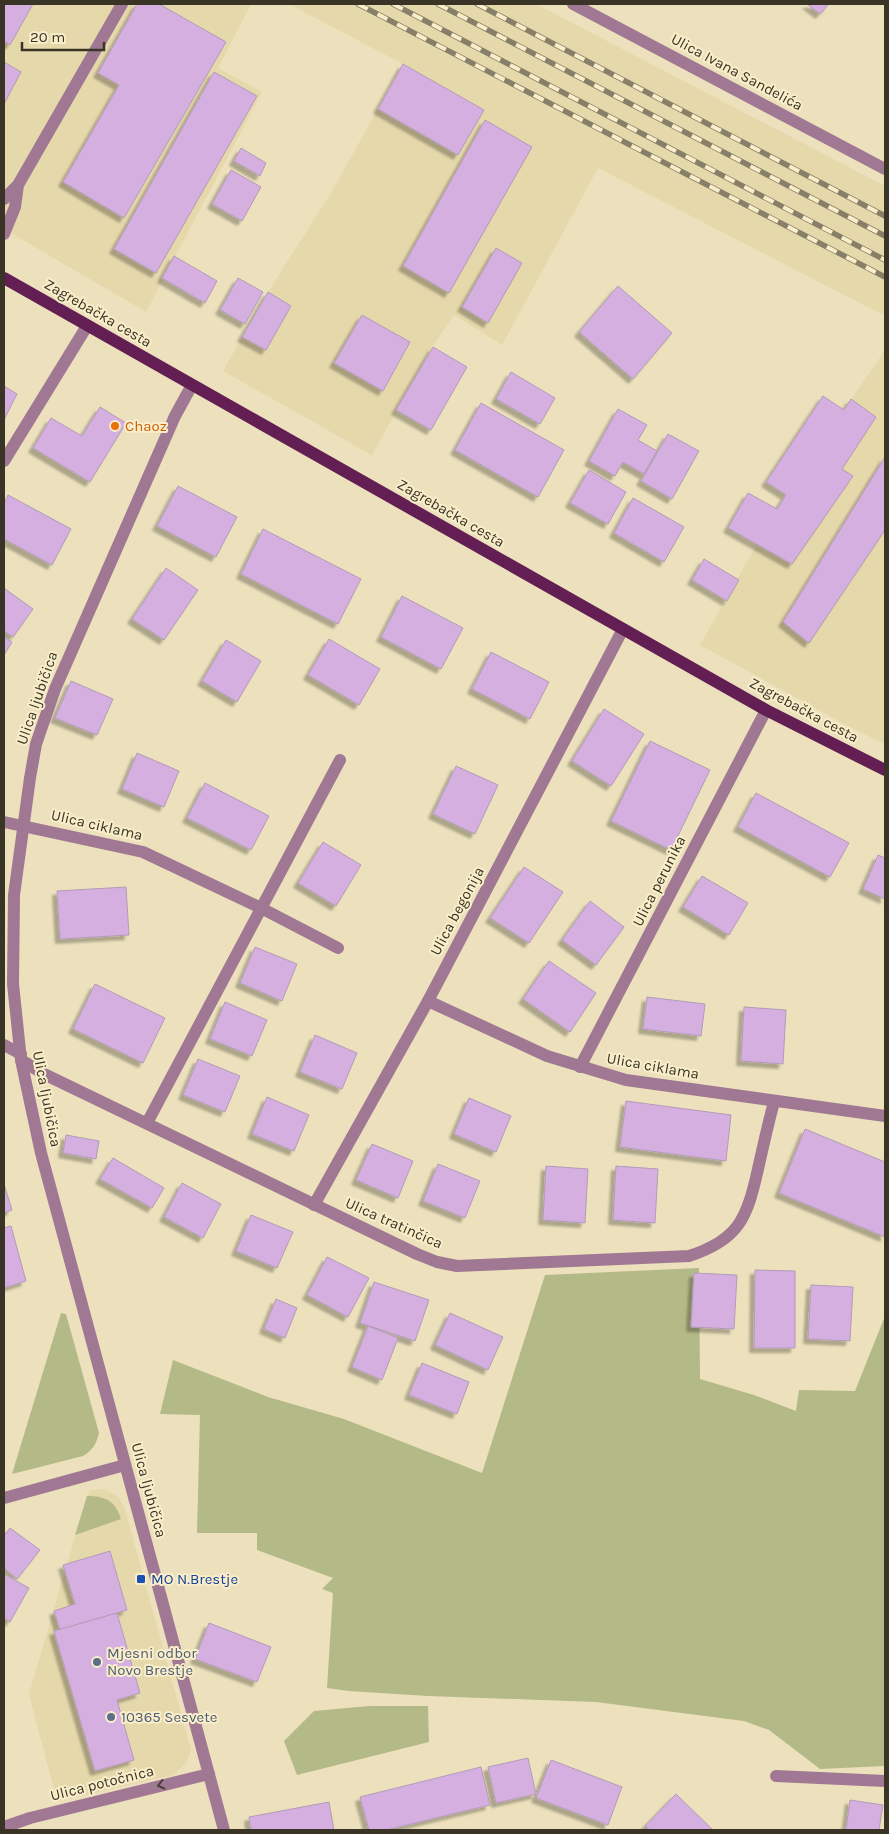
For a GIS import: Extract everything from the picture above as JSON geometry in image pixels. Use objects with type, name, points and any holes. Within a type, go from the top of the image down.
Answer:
[{"type":"main road","name":"Zagrebačka cesta","points":[[4,278],[766,710],[885,770]]},
{"type":"street","points":[[4,199],[18,185],[122,4]]},
{"type":"street","name":"Ulica Ivana Sandelića","points":[[573,4],[885,168]]},
{"type":"street","points":[[4,234],[15,207],[18,185]]},
{"type":"street","points":[[4,460],[87,326]]},
{"type":"street","name":"Ulica ljubičica","points":[[192,385],[175,416],[55,689],[36,744],[22,825],[13,927],[13,984],[21,1057],[46,1172],[224,1830]]},
{"type":"street","name":"Ulica begonija","points":[[314,1204],[428,1001],[623,629]]},
{"type":"street","name":"Ulica perunika","points":[[580,1067],[766,710]]},
{"type":"street","points":[[147,1123],[340,760]]},
{"type":"street","name":"Ulica ciklama","points":[[4,822],[143,852],[261,908],[338,948]]},
{"type":"street","name":"Ulica ciklama","points":[[428,1001],[547,1056],[626,1080],[885,1116]]},
{"type":"street","name":"Ulica tratinčica","points":[[4,1045],[44,1074],[417,1254],[437,1262],[457,1266],[689,1256],[710,1249],[724,1240],[745,1215],[774,1102]]},
{"type":"street","points":[[4,1498],[125,1465]]},
{"type":"street","name":"Ulica potočnica","points":[[4,1828],[30,1818],[209,1774]]},
{"type":"street","points":[[776,1776],[885,1781]]},
{"type":"shaded area","points":[[4,4],[251,4],[218,68],[262,92],[146,312],[4,229]]},
{"type":"shaded area","points":[[289,4],[536,4],[885,186],[885,316],[598,168],[502,345],[454,315],[432,347],[372,455],[223,371],[268,292],[331,193],[403,64]]},
{"type":"shaded area","points":[[885,350],[885,744],[846,725],[700,645],[777,509]]},
{"type":"shaded area","points":[[104,1489],[118,1497],[124,1506],[191,1750],[187,1762],[173,1775],[57,1801],[29,1694],[87,1496],[90,1490]]},
{"type":"green space","points":[[699,1268],[700,1379],[754,1395],[796,1411],[799,1390],[855,1391],[885,1316],[885,1766],[820,1769],[769,1730],[744,1721],[596,1702],[428,1696],[327,1688],[333,1593],[322,1589],[333,1578],[257,1550],[257,1533],[197,1533],[200,1415],[160,1414],[173,1360],[268,1397],[344,1419],[482,1473],[545,1275]]},
{"type":"green space","points":[[61,1313],[66,1314],[99,1433],[98,1437],[92,1449],[83,1456],[12,1474]]},
{"type":"green space","points":[[87,1496],[99,1497],[109,1501],[116,1508],[121,1519],[75,1535]]},
{"type":"green space","points":[[369,1706],[428,1706],[429,1742],[297,1775],[284,1741],[314,1711]]},
{"type":"building","points":[[4,4],[33,4],[10,45],[4,41]]},
{"type":"building","points":[[137,4],[159,4],[226,42],[124,218],[63,182],[119,85],[98,73]]},
{"type":"building","points":[[807,4],[829,4],[820,14]]},
{"type":"building","points":[[4,62],[21,72],[4,104]]},
{"type":"building","points":[[403,64],[484,110],[458,155],[378,109]]},
{"type":"building","points":[[214,72],[257,96],[156,273],[114,249]]},
{"type":"building","points":[[485,120],[532,147],[449,293],[403,266]]},
{"type":"building","points":[[241,148],[266,163],[260,176],[234,161]]},
{"type":"building","points":[[231,170],[261,187],[242,221],[212,204]]},
{"type":"building","points":[[496,248],[522,263],[488,323],[462,307]]},
{"type":"building","points":[[174,256],[217,281],[205,303],[162,278]]},
{"type":"building","points":[[238,278],[263,292],[245,324],[220,310]]},
{"type":"building","points":[[618,286],[672,333],[633,379],[579,332]]},
{"type":"building","points":[[268,292],[291,306],[266,350],[242,337]]},
{"type":"building","points":[[362,315],[410,342],[383,391],[334,363]]},
{"type":"building","points":[[433,347],[467,367],[431,430],[396,410]]},
{"type":"building","points":[[511,372],[555,398],[540,424],[496,399]]},
{"type":"building","points":[[4,386],[17,394],[4,420]]},
{"type":"building","points":[[823,396],[844,410],[851,399],[876,417],[842,469],[853,476],[792,564],[728,528],[748,493],[777,509],[786,495],[766,482]]},
{"type":"building","points":[[481,403],[564,450],[538,497],[455,450]]},
{"type":"building","points":[[100,407],[126,423],[90,482],[33,448],[51,418],[82,436]]},
{"type":"building","points":[[618,409],[647,425],[638,440],[657,451],[644,474],[623,462],[615,476],[589,461]]},
{"type":"building","points":[[668,434],[699,451],[672,499],[641,481]]},
{"type":"building","points":[[885,457],[885,530],[809,643],[783,622]]},
{"type":"building","points":[[589,470],[626,492],[608,524],[570,503]]},
{"type":"building","points":[[178,486],[237,517],[216,557],[157,526]]},
{"type":"building","points":[[8,495],[71,529],[52,565],[4,539],[4,504]]},
{"type":"building","points":[[633,498],[684,527],[664,562],[614,533]]},
{"type":"building","points":[[263,529],[361,579],[338,624],[241,574]]},
{"type":"building","points":[[704,559],[739,580],[727,601],[692,580]]},
{"type":"building","points":[[166,568],[198,590],[164,640],[132,619]]},
{"type":"building","points":[[4,588],[33,609],[13,637],[4,631]]},
{"type":"building","points":[[402,596],[463,628],[441,669],[381,637]]},
{"type":"building","points":[[4,637],[12,642],[4,655]]},
{"type":"building","points":[[329,639],[380,669],[359,705],[308,675]]},
{"type":"building","points":[[226,640],[261,661],[237,702],[202,681]]},
{"type":"building","points":[[491,652],[549,682],[530,719],[472,689]]},
{"type":"building","points":[[71,681],[113,699],[97,735],[55,718]]},
{"type":"building","points":[[604,709],[644,734],[611,786],[572,761]]},
{"type":"building","points":[[650,741],[710,770],[671,850],[611,821]]},
{"type":"building","points":[[137,753],[179,771],[164,807],[122,789]]},
{"type":"building","points":[[456,766],[498,785],[475,834],[433,814]]},
{"type":"building","points":[[205,783],[269,816],[251,850],[187,818]]},
{"type":"building","points":[[756,793],[849,843],[830,877],[738,827]]},
{"type":"building","points":[[323,842],[361,865],[336,906],[298,883]]},
{"type":"building","points":[[878,855],[885,858],[885,899],[863,889]]},
{"type":"building","points":[[524,867],[563,892],[529,943],[490,918]]},
{"type":"building","points":[[702,876],[748,903],[729,935],[683,907]]},
{"type":"building","points":[[126,887],[129,935],[60,939],[57,891]]},
{"type":"building","points":[[590,901],[624,927],[596,965],[562,940]]},
{"type":"building","points":[[255,947],[297,964],[282,1001],[240,983]]},
{"type":"building","points":[[549,961],[596,993],[570,1032],[523,999]]},
{"type":"building","points":[[95,984],[165,1018],[143,1063],[73,1029]]},
{"type":"building","points":[[647,997],[705,1004],[701,1036],[643,1029]]},
{"type":"building","points":[[225,1002],[267,1020],[252,1056],[210,1039]]},
{"type":"building","points":[[744,1007],[786,1010],[783,1064],[741,1061]]},
{"type":"building","points":[[315,1035],[357,1053],[342,1089],[300,1072]]},
{"type":"building","points":[[198,1059],[240,1076],[225,1112],[183,1095]]},
{"type":"building","points":[[267,1097],[309,1115],[294,1151],[252,1134]]},
{"type":"building","points":[[469,1098],[511,1116],[496,1152],[454,1134]]},
{"type":"building","points":[[626,1101],[731,1115],[726,1161],[620,1147]]},
{"type":"building","points":[[805,1129],[885,1162],[885,1237],[779,1193]]},
{"type":"building","points":[[66,1135],[99,1141],[96,1159],[63,1153]]},
{"type":"building","points":[[372,1144],[413,1161],[398,1198],[356,1180]]},
{"type":"building","points":[[113,1158],[164,1188],[152,1208],[100,1179]]},
{"type":"building","points":[[438,1164],[480,1181],[465,1218],[423,1201]]},
{"type":"building","points":[[546,1166],[588,1169],[585,1223],[543,1220]]},
{"type":"building","points":[[616,1166],[658,1169],[655,1223],[613,1220]]},
{"type":"building","points":[[182,1183],[221,1204],[203,1238],[164,1217]]},
{"type":"building","points":[[4,1184],[12,1210],[4,1213]]},
{"type":"building","points":[[251,1215],[293,1232],[277,1268],[236,1251]]},
{"type":"building","points":[[11,1226],[26,1281],[4,1288],[4,1228]]},
{"type":"building","points":[[327,1257],[369,1278],[348,1317],[307,1295]]},
{"type":"building","points":[[755,1270],[795,1271],[795,1348],[754,1348]]},
{"type":"building","points":[[694,1273],[737,1275],[734,1329],[691,1327]]},
{"type":"building","points":[[374,1282],[429,1300],[415,1341],[360,1323]]},
{"type":"building","points":[[811,1285],[853,1287],[850,1341],[808,1339]]},
{"type":"building","points":[[276,1299],[297,1308],[285,1338],[264,1329]]},
{"type":"building","points":[[450,1313],[503,1337],[488,1370],[435,1345]]},
{"type":"building","points":[[368,1326],[398,1338],[382,1380],[352,1367]]},
{"type":"building","points":[[422,1363],[469,1382],[457,1414],[409,1395]]},
{"type":"building","points":[[10,1528],[40,1550],[17,1579],[4,1568],[4,1536]]},
{"type":"building","points":[[110,1551],[127,1610],[60,1630],[54,1611],[75,1604],[63,1565]]},
{"type":"building","points":[[4,1574],[29,1588],[10,1622],[4,1618]]},
{"type":"building","name":"Mjesni odbor Novo Brestje","points":[[117,1613],[140,1693],[117,1700],[134,1760],[95,1771],[54,1631]]},
{"type":"building","points":[[209,1623],[271,1647],[257,1682],[195,1659]]},
{"type":"building","points":[[528,1758],[536,1794],[496,1803],[488,1767]]},
{"type":"building","points":[[551,1760],[622,1787],[608,1825],[536,1798]]},
{"type":"building","points":[[481,1767],[490,1805],[386,1830],[369,1830],[360,1797]]},
{"type":"building","points":[[676,1794],[713,1830],[650,1830],[645,1826]]},
{"type":"building","points":[[850,1800],[883,1805],[879,1830],[846,1830]]},
{"type":"building","points":[[329,1802],[334,1830],[251,1830],[249,1817]]},
{"type":"railway","points":[[358,4],[885,277]]},
{"type":"railway","points":[[393,4],[885,260]]},
{"type":"railway","points":[[438,4],[885,236]]},
{"type":"railway","points":[[477,4],[885,216]]},
{"type":"place","name":"Chaoz","points":[[115,426]]},
{"type":"place","name":"MO N.Brestje","points":[[141,1579]]},
{"type":"place","name":"Mjesni odbor Novo Brestje","points":[[97,1662]]},
{"type":"place","name":"10365 Sesvete","points":[[111,1717]]}]
